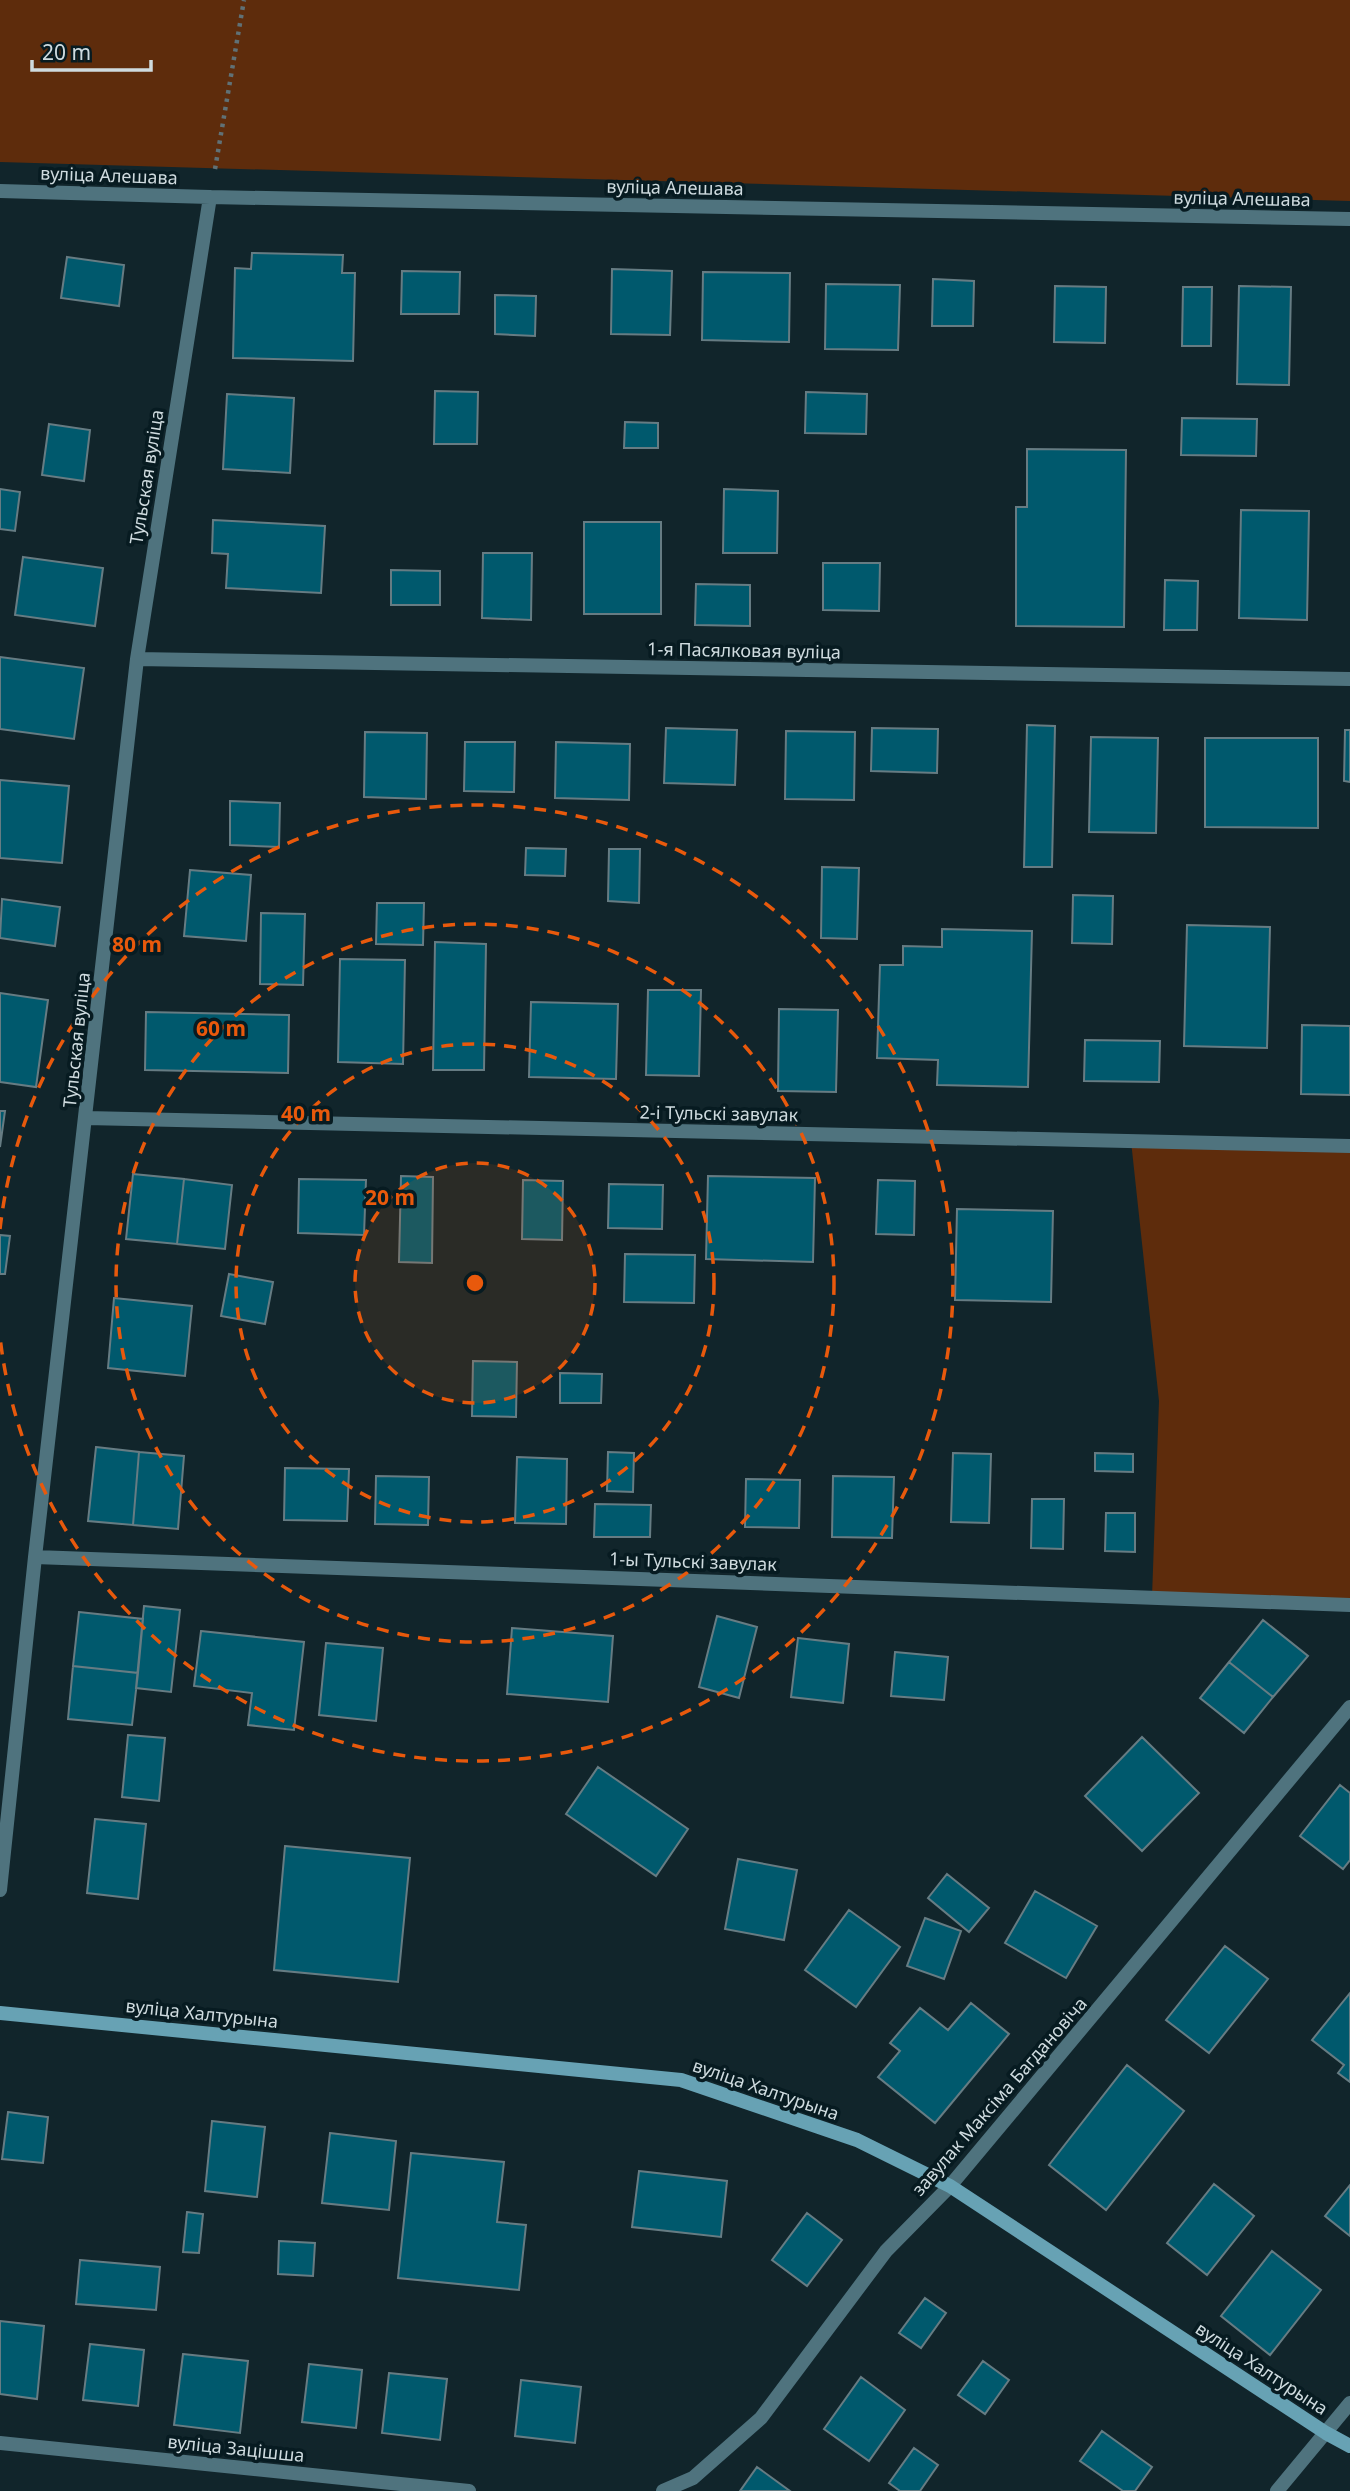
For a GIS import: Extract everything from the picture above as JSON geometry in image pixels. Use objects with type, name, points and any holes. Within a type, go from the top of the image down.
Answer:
[{"type":"street","name":"вуліца Алешава","points":[[0,191],[1350,219]]},
{"type":"street","name":"Тульская вуліца","points":[[0,1890],[137,659],[210,197]]},
{"type":"street","name":"1-я Пасялковая вуліца","points":[[137,659],[1350,679]]},
{"type":"street","name":"2-і Тульскі завулак","points":[[86,1118],[1350,1146]]},
{"type":"street","name":"1-ы Тульскі завулак","points":[[35,1557],[1350,1605]]},
{"type":"street","name":"завулак Максіма Багдановіча","points":[[663,2491],[693,2478],[761,2418],[886,2251],[950,2186],[1350,1707]]},
{"type":"street","name":"вуліца Халтурына","points":[[0,2013],[681,2080],[857,2140],[950,2186],[1326,2433],[1350,2446]]},
{"type":"street","points":[[1278,2491],[1350,2403]]},
{"type":"street","name":"вуліца Зацішша","points":[[0,2443],[469,2491]]},
{"type":"path","points":[[210,197],[244,0]]},
{"type":"shaded area","points":[[0,0],[1350,0],[1350,201],[0,162]]},
{"type":"shaded area","points":[[1131,1141],[1350,1146],[1350,1605],[1152,1597],[1159,1401]]},
{"type":"building","points":[[252,253],[343,255],[342,273],[355,273],[353,361],[233,358],[235,268],[251,269]]},
{"type":"building","points":[[67,257],[124,265],[119,306],[61,298]]},
{"type":"building","points":[[612,269],[672,271],[670,335],[611,334]]},
{"type":"building","points":[[402,271],[460,272],[459,314],[401,314]]},
{"type":"building","points":[[703,272],[790,273],[789,342],[702,340]]},
{"type":"building","points":[[933,279],[974,281],[973,326],[932,326]]},
{"type":"building","points":[[826,284],[900,285],[898,350],[825,349]]},
{"type":"building","points":[[1055,286],[1106,287],[1105,343],[1054,342]]},
{"type":"building","points":[[1239,286],[1291,287],[1289,385],[1237,384]]},
{"type":"building","points":[[1183,287],[1212,287],[1211,346],[1182,346]]},
{"type":"building","points":[[495,295],[536,296],[535,336],[495,334]]},
{"type":"building","points":[[435,391],[478,392],[477,444],[434,444]]},
{"type":"building","points":[[806,392],[867,394],[866,434],[805,433]]},
{"type":"building","points":[[227,394],[294,398],[290,473],[223,469]]},
{"type":"building","points":[[1182,418],[1257,419],[1256,456],[1181,455]]},
{"type":"building","points":[[625,422],[658,423],[658,448],[624,448]]},
{"type":"building","points":[[49,424],[90,430],[84,481],[42,475]]},
{"type":"building","points":[[1027,449],[1126,450],[1124,627],[1016,626],[1016,507],[1027,507]]},
{"type":"building","points":[[0,489],[20,492],[15,531],[0,529]]},
{"type":"building","points":[[724,489],[778,491],[777,553],[723,553]]},
{"type":"building","points":[[1241,510],[1309,511],[1307,620],[1239,618]]},
{"type":"building","points":[[213,520],[325,526],[321,593],[226,588],[228,554],[212,553]]},
{"type":"building","points":[[584,522],[661,522],[661,614],[584,614]]},
{"type":"building","points":[[483,553],[532,553],[531,620],[482,618]]},
{"type":"building","points":[[23,557],[103,568],[95,626],[15,615]]},
{"type":"building","points":[[823,563],[880,563],[879,611],[823,610]]},
{"type":"building","points":[[391,570],[440,571],[440,605],[391,605]]},
{"type":"building","points":[[1165,580],[1198,581],[1197,630],[1164,630]]},
{"type":"building","points":[[696,584],[750,585],[750,626],[695,625]]},
{"type":"building","points":[[0,657],[84,668],[74,739],[0,729]]},
{"type":"building","points":[[1027,725],[1055,726],[1052,867],[1024,867]]},
{"type":"building","points":[[666,728],[737,730],[735,785],[664,783]]},
{"type":"building","points":[[872,728],[938,729],[937,773],[871,771]]},
{"type":"building","points":[[1345,730],[1350,730],[1350,782],[1344,781]]},
{"type":"building","points":[[786,731],[855,732],[854,800],[785,799]]},
{"type":"building","points":[[365,732],[427,733],[426,799],[364,797]]},
{"type":"building","points":[[1091,737],[1158,738],[1156,833],[1089,832]]},
{"type":"building","points":[[1205,738],[1318,738],[1318,828],[1205,827]]},
{"type":"building","points":[[465,742],[515,742],[514,792],[464,791]]},
{"type":"building","points":[[556,742],[630,744],[629,800],[555,798]]},
{"type":"building","points":[[0,780],[69,786],[62,863],[0,858]]},
{"type":"building","points":[[230,801],[280,803],[279,847],[230,845]]},
{"type":"building","points":[[526,848],[566,849],[565,876],[525,875]]},
{"type":"building","points":[[609,849],[640,849],[639,903],[608,901]]},
{"type":"building","points":[[822,867],[859,868],[857,939],[821,938]]},
{"type":"building","points":[[190,870],[251,875],[246,941],[184,936]]},
{"type":"building","points":[[1073,895],[1113,896],[1112,944],[1072,943]]},
{"type":"building","points":[[2,899],[60,907],[55,946],[0,938]]},
{"type":"building","points":[[377,903],[424,903],[423,945],[376,944]]},
{"type":"building","points":[[261,913],[305,914],[303,985],[260,984]]},
{"type":"building","points":[[1187,925],[1270,927],[1267,1048],[1184,1046]]},
{"type":"building","points":[[942,929],[1032,931],[1028,1087],[937,1085],[938,1060],[877,1058],[880,965],[903,965],[903,946],[942,947]]},
{"type":"building","points":[[435,942],[486,944],[484,1070],[433,1070]]},
{"type":"building","points":[[340,959],[405,960],[403,1064],[338,1062]]},
{"type":"building","points":[[648,990],[701,990],[699,1076],[646,1075]]},
{"type":"building","points":[[0,993],[48,1000],[36,1087],[0,1082]]},
{"type":"building","points":[[531,1002],[618,1004],[616,1079],[529,1077]]},
{"type":"building","points":[[779,1009],[838,1010],[836,1092],[778,1091]]},
{"type":"building","points":[[146,1012],[289,1015],[288,1073],[145,1070]]},
{"type":"building","points":[[1302,1025],[1350,1026],[1350,1095],[1301,1094]]},
{"type":"building","points":[[1085,1040],[1160,1041],[1159,1082],[1084,1081]]},
{"type":"building","points":[[0,1111],[5,1111],[0,1147]]},
{"type":"building","points":[[133,1174],[184,1179],[177,1244],[126,1239]]},
{"type":"building","points":[[401,1176],[433,1177],[432,1263],[399,1262]]},
{"type":"building","points":[[708,1176],[815,1178],[813,1262],[706,1259]]},
{"type":"building","points":[[184,1179],[232,1185],[225,1249],[177,1244]]},
{"type":"building","points":[[299,1179],[366,1180],[364,1235],[298,1233]]},
{"type":"building","points":[[523,1180],[563,1181],[562,1240],[522,1239]]},
{"type":"building","points":[[878,1180],[915,1181],[914,1235],[876,1234]]},
{"type":"building","points":[[609,1184],[663,1185],[662,1229],[608,1228]]},
{"type":"building","points":[[957,1209],[1053,1211],[1051,1302],[955,1300]]},
{"type":"building","points":[[0,1235],[10,1236],[5,1274],[0,1274]]},
{"type":"building","points":[[625,1254],[695,1255],[694,1303],[624,1302]]},
{"type":"building","points":[[229,1274],[273,1282],[265,1324],[221,1316]]},
{"type":"building","points":[[114,1298],[192,1306],[185,1376],[108,1368]]},
{"type":"building","points":[[473,1361],[517,1362],[516,1417],[472,1416]]},
{"type":"building","points":[[560,1373],[602,1374],[601,1403],[560,1403]]},
{"type":"building","points":[[96,1447],[139,1452],[133,1525],[88,1521]]},
{"type":"building","points":[[139,1452],[184,1456],[178,1529],[133,1525]]},
{"type":"building","points":[[608,1452],[634,1453],[633,1492],[607,1491]]},
{"type":"building","points":[[953,1453],[991,1454],[989,1523],[951,1522]]},
{"type":"building","points":[[1095,1453],[1133,1454],[1133,1472],[1095,1471]]},
{"type":"building","points":[[517,1457],[567,1459],[566,1524],[515,1523]]},
{"type":"building","points":[[285,1468],[349,1469],[347,1521],[284,1520]]},
{"type":"building","points":[[376,1476],[429,1477],[428,1525],[375,1524]]},
{"type":"building","points":[[833,1476],[894,1477],[892,1538],[832,1537]]},
{"type":"building","points":[[746,1479],[800,1480],[799,1528],[745,1527]]},
{"type":"building","points":[[1032,1499],[1064,1499],[1063,1549],[1031,1548]]},
{"type":"building","points":[[595,1504],[651,1505],[650,1537],[594,1537]]},
{"type":"building","points":[[1106,1513],[1135,1513],[1135,1552],[1105,1551]]},
{"type":"building","points":[[144,1606],[180,1610],[171,1692],[136,1688]]},
{"type":"building","points":[[79,1612],[143,1619],[138,1673],[73,1666]]},
{"type":"building","points":[[717,1616],[757,1627],[739,1698],[699,1687]]},
{"type":"building","points":[[1263,1620],[1308,1656],[1273,1697],[1229,1662]]},
{"type":"building","points":[[512,1628],[613,1636],[608,1702],[507,1694]]},
{"type":"building","points":[[201,1631],[304,1642],[294,1730],[248,1725],[252,1693],[194,1686]]},
{"type":"building","points":[[798,1638],[849,1644],[843,1703],[791,1697]]},
{"type":"building","points":[[326,1643],[383,1648],[376,1721],[319,1715]]},
{"type":"building","points":[[895,1652],[948,1657],[944,1700],[891,1696]]},
{"type":"building","points":[[1229,1662],[1273,1697],[1244,1733],[1200,1698]]},
{"type":"building","points":[[73,1666],[138,1673],[132,1725],[68,1719]]},
{"type":"building","points":[[128,1735],[165,1738],[159,1801],[122,1797]]},
{"type":"building","points":[[1142,1737],[1199,1793],[1142,1851],[1085,1796]]},
{"type":"building","points":[[598,1767],[688,1829],[656,1876],[566,1814]]},
{"type":"building","points":[[1340,1785],[1350,1793],[1350,1860],[1343,1869],[1300,1836]]},
{"type":"building","points":[[95,1819],[146,1824],[138,1899],[87,1893]]},
{"type":"building","points":[[285,1846],[410,1858],[398,1982],[274,1970]]},
{"type":"building","points":[[738,1859],[797,1870],[784,1940],[725,1929]]},
{"type":"building","points":[[947,1874],[989,1908],[969,1932],[928,1898]]},
{"type":"building","points":[[1035,1891],[1097,1926],[1066,1978],[1005,1943]]},
{"type":"building","points":[[849,1910],[900,1947],[856,2007],[805,1970]]},
{"type":"building","points":[[925,1918],[961,1931],[944,1979],[907,1966]]},
{"type":"building","points":[[1225,1946],[1268,1979],[1209,2053],[1166,2020]]},
{"type":"building","points":[[1350,1993],[1350,2082],[1338,2073],[1344,2065],[1312,2040]]},
{"type":"building","points":[[971,2003],[1009,2034],[935,2123],[878,2077],[900,2051],[890,2043],[920,2008],[948,2030]]},
{"type":"building","points":[[1127,2065],[1184,2111],[1106,2210],[1049,2165]]},
{"type":"building","points":[[8,2112],[48,2117],[43,2163],[2,2159]]},
{"type":"building","points":[[212,2121],[265,2127],[257,2197],[205,2191]]},
{"type":"building","points":[[330,2133],[396,2141],[389,2210],[322,2203]]},
{"type":"building","points":[[411,2153],[504,2162],[497,2222],[526,2225],[519,2290],[398,2278]]},
{"type":"building","points":[[639,2171],[727,2181],[721,2237],[632,2227]]},
{"type":"building","points":[[1214,2184],[1254,2216],[1207,2275],[1167,2243]]},
{"type":"building","points":[[1350,2185],[1350,2236],[1325,2216]]},
{"type":"building","points":[[187,2212],[203,2214],[199,2253],[183,2252]]},
{"type":"building","points":[[807,2213],[842,2240],[807,2286],[772,2260]]},
{"type":"building","points":[[279,2241],[315,2243],[313,2276],[278,2274]]},
{"type":"building","points":[[1272,2251],[1321,2290],[1270,2355],[1221,2316]]},
{"type":"building","points":[[80,2260],[160,2267],[156,2310],[76,2304]]},
{"type":"building","points":[[925,2298],[946,2313],[921,2348],[899,2333]]},
{"type":"building","points":[[0,2321],[44,2326],[37,2399],[0,2394]]},
{"type":"building","points":[[90,2344],[144,2350],[138,2406],[83,2400]]},
{"type":"building","points":[[183,2354],[248,2361],[240,2433],[174,2425]]},
{"type":"building","points":[[983,2361],[1009,2380],[985,2414],[958,2395]]},
{"type":"building","points":[[309,2364],[362,2370],[356,2428],[302,2422]]},
{"type":"building","points":[[389,2373],[447,2379],[440,2440],[382,2433]]},
{"type":"building","points":[[861,2377],[905,2410],[869,2461],[824,2429]]},
{"type":"building","points":[[521,2380],[581,2387],[575,2443],[515,2436]]},
{"type":"building","points":[[1102,2431],[1152,2467],[1135,2491],[1123,2491],[1080,2461]]},
{"type":"building","points":[[914,2448],[938,2465],[920,2491],[900,2491],[889,2483]]},
{"type":"building","points":[[757,2467],[790,2491],[740,2491]]}]
